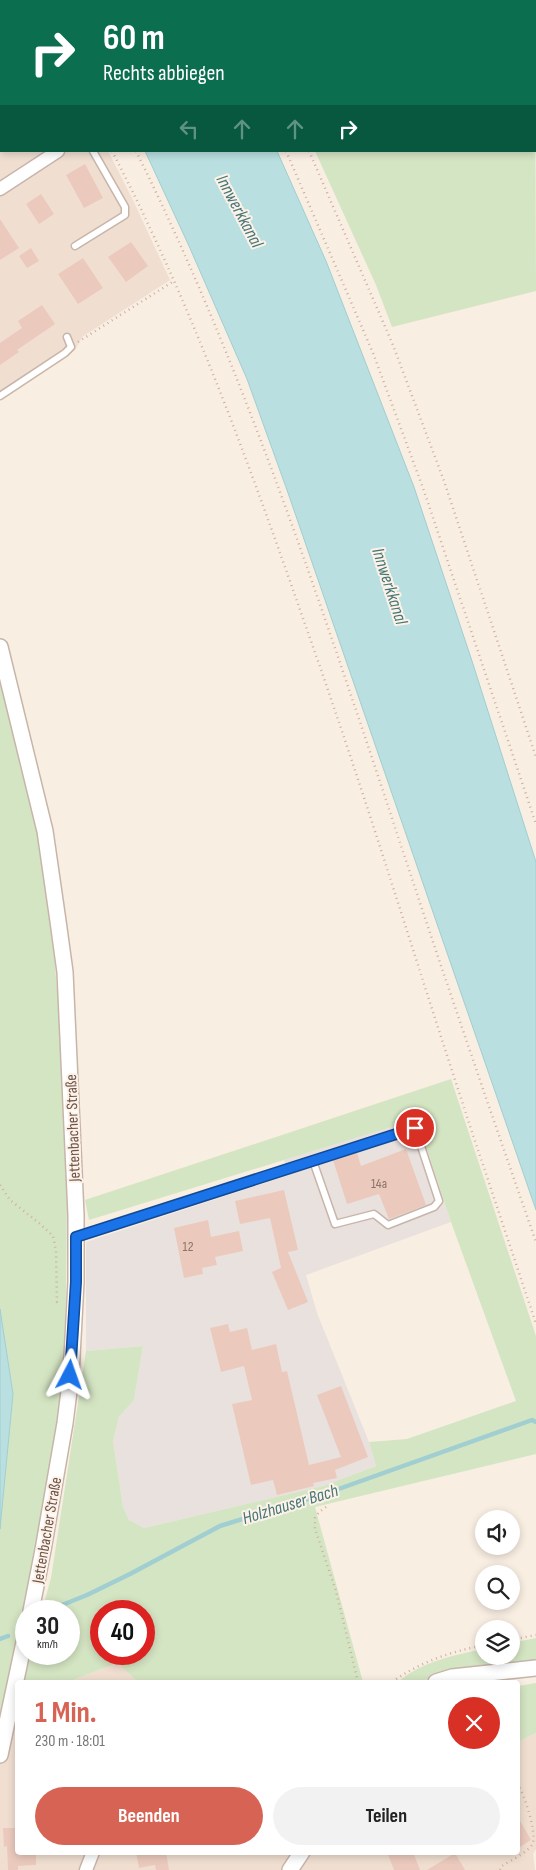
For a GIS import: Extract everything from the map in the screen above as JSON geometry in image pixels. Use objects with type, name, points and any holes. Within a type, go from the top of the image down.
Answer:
[{"type":"street","points":[[0,189],[56,152]]},
{"type":"street","name":"Jettenbacher Straße","points":[[0,647],[45,831],[65,972],[76,1237],[71,1366],[64,1423],[33,1600]]},
{"type":"street","points":[[16,1680],[19,1665]]},
{"type":"street","points":[[442,1680],[452,1677],[536,1668]]},
{"type":"street","points":[[0,1754],[15,1684]]},
{"type":"street","points":[[86,1870],[92,1855]]},
{"type":"street","points":[[290,1870],[300,1855]]},
{"type":"lane","points":[[74,246],[124,215],[124,207],[94,152]]},
{"type":"lane","points":[[0,396],[65,354],[71,347],[67,337]]},
{"type":"lane","points":[[76,1237],[415,1128],[439,1201],[434,1207],[388,1225],[374,1214],[335,1224],[313,1161]]},
{"type":"path","points":[[113,152],[142,208],[174,281],[260,495],[341,727],[536,1324]]},
{"type":"path","points":[[136,152],[170,220],[232,362],[271,466],[343,671],[536,1242]]},
{"type":"path","points":[[286,152],[380,371],[423,488],[536,824]]},
{"type":"path","points":[[309,152],[397,354],[444,481],[536,757]]},
{"type":"path","points":[[71,347],[174,281]]},
{"type":"path","points":[[0,1185],[10,1200],[52,1236],[56,1251],[56,1302],[74,1306]]},
{"type":"path","points":[[326,1508],[319,1512],[315,1518],[316,1529],[336,1591],[358,1680]]},
{"type":"path","points":[[520,1638],[536,1635]]},
{"type":"path","points":[[395,1680],[423,1663],[475,1647]]},
{"type":"path","points":[[520,1789],[532,1818],[535,1836],[533,1844],[520,1854]]},
{"type":"path","points":[[500,1870],[502,1866],[519,1855]]},
{"type":"shaded area","points":[[0,152],[109,152],[170,280],[82,337],[75,350],[0,398]]},
{"type":"shaded area","points":[[417,1118],[451,1222],[306,1275],[317,1313],[369,1442],[376,1466],[323,1486],[144,1528],[129,1520],[123,1507],[113,1441],[119,1417],[134,1400],[143,1346],[86,1351],[86,1242],[289,1175],[284,1160]]},
{"type":"shaded area","points":[[112,1665],[119,1665],[136,1680],[73,1680]]},
{"type":"shaded area","points":[[15,1706],[15,1855],[520,1855],[520,1741],[536,1733],[536,1849],[533,1854],[535,1870],[0,1870],[0,1732]]},
{"type":"green space","points":[[315,152],[535,152],[536,291],[392,327],[376,285]]},
{"type":"green space","points":[[0,678],[38,837],[54,949],[62,1061],[67,1199],[63,1370],[51,1467],[27,1600],[15,1600],[15,1658],[0,1732],[0,1529],[13,1394],[0,1309]]},
{"type":"green space","points":[[451,1079],[536,1336],[536,1454],[315,1507],[362,1680],[136,1680],[119,1665],[155,1665],[155,1600],[90,1600],[90,1665],[112,1665],[73,1680],[24,1680],[28,1665],[80,1665],[80,1600],[45,1600],[51,1578],[86,1351],[143,1346],[134,1400],[119,1417],[113,1441],[123,1507],[129,1520],[144,1528],[323,1486],[376,1466],[369,1442],[407,1439],[516,1401],[451,1222],[417,1119],[89,1220],[85,1200]]},
{"type":"green space","points":[[536,1638],[536,1661],[520,1663],[520,1641]]},
{"type":"green space","points":[[475,1651],[475,1665],[505,1665],[444,1673],[425,1680],[401,1680],[427,1664]]},
{"type":"green space","points":[[536,1683],[536,1733],[520,1741],[520,1686]]},
{"type":"water","name":"Innwerkkanal","points":[[145,152],[277,152],[326,261],[414,487],[536,862],[536,1210],[287,490],[247,379]]},
{"type":"water","points":[[0,1309],[13,1394],[0,1529]]},
{"type":"building","points":[[85,164],[103,198],[84,208],[66,175]]},
{"type":"building","points":[[41,194],[54,214],[39,224],[26,204]]},
{"type":"building","points":[[0,219],[19,248],[0,260]]},
{"type":"building","points":[[131,242],[148,266],[126,282],[108,257]]},
{"type":"building","points":[[31,248],[39,261],[27,268],[19,256]]},
{"type":"building","points":[[83,258],[103,288],[78,304],[58,274]]},
{"type":"building","points":[[42,305],[55,324],[17,350],[19,352],[0,365],[0,343],[22,328],[18,321]]},
{"type":"building","points":[[406,1149],[426,1205],[389,1219],[379,1194],[347,1204],[333,1160],[357,1153],[361,1166]]},
{"type":"building","points":[[284,1190],[298,1250],[288,1252],[308,1302],[288,1310],[272,1272],[281,1268],[270,1218],[240,1224],[235,1201]]},
{"type":"building","points":[[208,1220],[211,1237],[239,1231],[243,1251],[215,1257],[217,1265],[202,1268],[203,1274],[184,1278],[174,1228]]},
{"type":"building","points":[[228,1324],[230,1332],[247,1328],[252,1350],[276,1344],[282,1372],[287,1371],[309,1465],[341,1457],[317,1395],[341,1386],[368,1457],[335,1470],[337,1478],[313,1483],[314,1486],[277,1495],[273,1480],[251,1485],[232,1404],[252,1400],[244,1366],[221,1372],[210,1328]]},
{"type":"building","points":[[520,1821],[531,1840],[520,1847]]},
{"type":"building","points":[[3,1828],[15,1828],[15,1855],[36,1855],[36,1865],[18,1866],[18,1870],[8,1870],[7,1846],[4,1847]]},
{"type":"building","points":[[137,1855],[166,1855],[169,1870],[156,1870],[155,1865],[139,1868]]},
{"type":"building","points":[[388,1855],[414,1855],[420,1870],[394,1870]]},
{"type":"building","points":[[452,1855],[456,1855],[465,1870],[427,1870]]},
{"type":"waterway","name":"Holzhauser Bach","points":[[74,1600],[130,1574],[220,1526],[333,1491],[532,1420],[536,1422]]},
{"type":"waterway","name":"Holzhauser Bach","points":[[0,1639],[8,1636]]},
{"type":"route","points":[[70,1375],[74,1331],[76,1237],[415,1128]]}]
